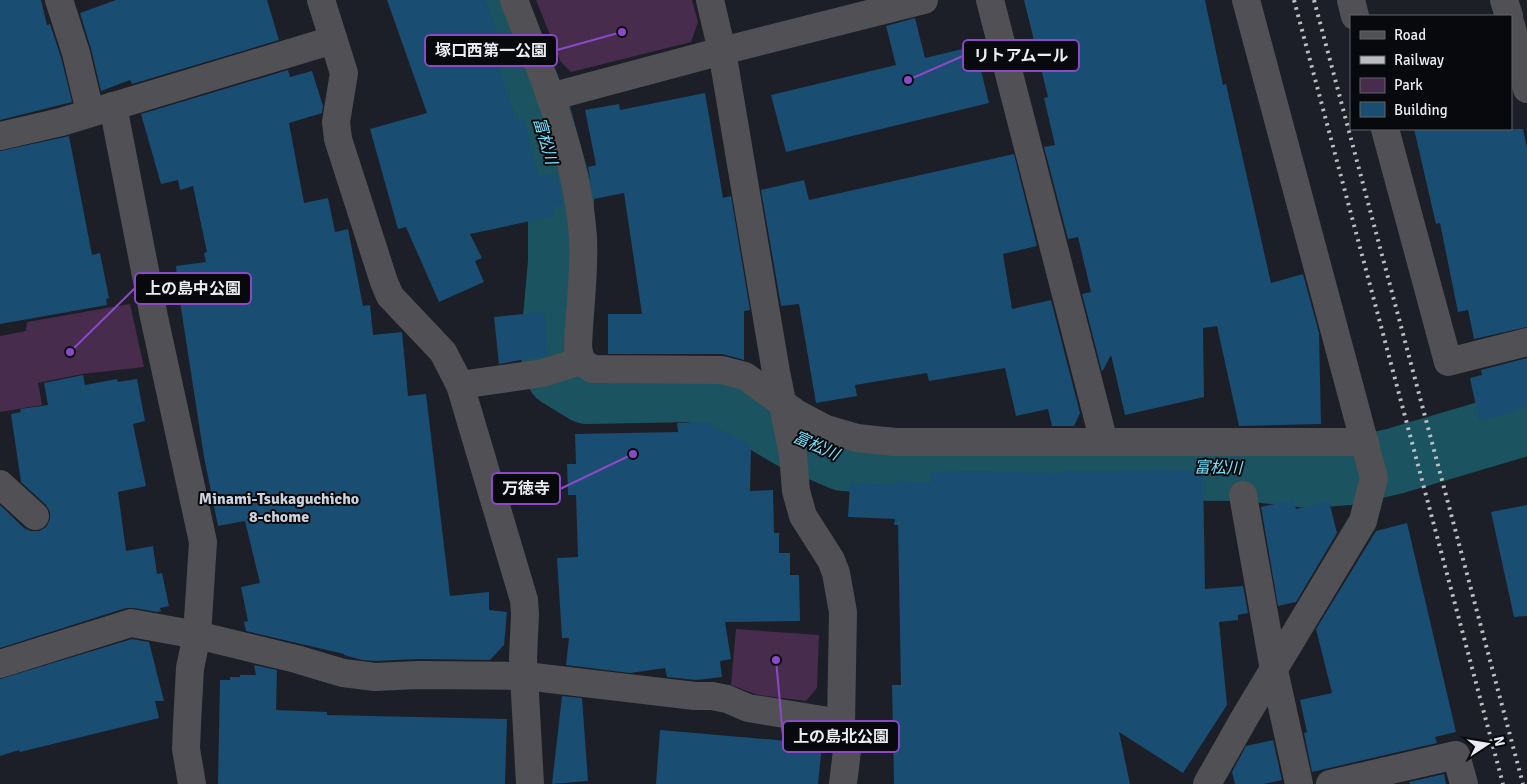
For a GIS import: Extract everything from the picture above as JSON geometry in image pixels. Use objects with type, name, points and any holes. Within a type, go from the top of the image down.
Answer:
[{"type":"street","points":[[59,0],[76,53],[101,109],[150,298],[203,542],[197,635],[190,668],[186,740],[192,784]]},
{"type":"street","points":[[320,0],[344,73],[336,122],[338,139],[384,282],[390,296],[442,352],[460,385],[524,600],[523,658],[530,784]]},
{"type":"street","points":[[514,0],[550,97],[572,165],[583,238],[577,362]]},
{"type":"street","points":[[710,0],[722,51],[793,454],[796,491],[803,516],[831,560],[836,573],[843,612],[841,723],[848,742],[843,784]]},
{"type":"street","points":[[550,97],[924,0]]},
{"type":"street","points":[[990,0],[1104,442]]},
{"type":"street","points":[[1207,784],[1363,521],[1369,458],[1246,0]]},
{"type":"street","points":[[1351,0],[1355,15]]},
{"type":"street","points":[[1504,0],[1508,15]]},
{"type":"street","points":[[1512,29],[1527,89]]},
{"type":"street","points":[[0,136],[61,122],[333,40]]},
{"type":"street","points":[[1385,130],[1448,362],[1527,342]]},
{"type":"street","points":[[460,385],[543,373],[577,362],[592,369],[722,370],[745,376],[785,413],[796,413],[826,429],[866,439],[894,442],[1104,442],[1369,458]]},
{"type":"street","points":[[0,484],[35,516]]},
{"type":"street","points":[[1243,495],[1274,670],[1299,784]]},
{"type":"street","points":[[0,664],[131,623],[197,635],[296,659],[343,673],[375,677],[418,675],[524,676],[728,698],[748,708],[841,723]]},
{"type":"street","points":[[1330,784],[1456,755],[1464,784]]},
{"type":"green space","points":[[536,0],[692,0],[698,22],[691,42],[571,72],[561,62]]},
{"type":"green space","points":[[130,304],[144,367],[82,374],[38,383],[42,405],[0,412],[0,336],[26,331],[27,322]]},
{"type":"green space","points":[[736,629],[819,635],[817,688],[806,701],[758,695],[731,685]]},
{"type":"building","points":[[0,0],[41,0],[47,25],[50,24],[61,57],[72,102],[0,120]]},
{"type":"building","points":[[116,0],[267,0],[279,40],[132,84],[130,80],[101,91],[80,13]]},
{"type":"building","points":[[387,0],[485,0],[503,50],[493,53],[517,121],[524,119],[538,177],[557,173],[563,205],[552,207],[554,216],[470,234],[482,258],[475,261],[484,282],[439,302],[406,227],[398,229],[370,129],[427,113]]},
{"type":"building","points":[[1024,0],[1205,0],[1223,85],[1226,84],[1271,283],[1303,274],[1319,333],[1321,424],[1239,426],[1217,326],[1203,328],[1204,397],[1125,415],[1111,355],[1102,372],[1082,294],[1091,292],[1078,237],[1068,239],[1044,147],[1055,145],[1044,98],[1048,97]]},
{"type":"building","points":[[915,18],[925,58],[975,46],[989,103],[786,152],[771,95],[896,65],[886,26]]},
{"type":"building","points":[[288,70],[290,77],[312,71],[323,106],[322,113],[289,123],[304,203],[328,198],[335,232],[348,229],[363,306],[370,305],[373,335],[402,332],[408,396],[426,394],[450,596],[489,592],[489,610],[507,612],[504,645],[490,660],[362,660],[246,631],[244,622],[248,621],[241,587],[260,583],[245,521],[218,526],[204,457],[177,282],[176,266],[206,262],[204,253],[207,252],[193,186],[180,190],[178,180],[161,184],[141,114]]},
{"type":"building","points":[[705,93],[723,198],[731,196],[750,310],[744,311],[744,360],[722,354],[608,354],[608,314],[642,314],[624,193],[594,199],[588,167],[596,165],[585,110],[619,104],[620,110]]},
{"type":"building","points":[[1523,129],[1527,148],[1527,327],[1474,339],[1468,310],[1458,312],[1440,223],[1436,224],[1414,130]]},
{"type":"building","points":[[69,136],[92,255],[100,253],[109,298],[106,299],[107,305],[0,324],[0,151]]},
{"type":"building","points":[[1014,154],[1037,246],[1003,254],[1012,309],[1051,300],[1080,413],[1074,426],[1052,426],[1048,409],[1016,416],[1005,368],[929,381],[927,373],[855,385],[857,396],[816,403],[799,304],[781,306],[761,190],[804,180],[809,200]]},
{"type":"building","points":[[544,312],[548,355],[499,364],[494,317]]},
{"type":"building","points":[[1527,358],[1527,406],[1514,410],[1515,412],[1479,420],[1470,378],[1482,375],[1481,370]]},
{"type":"building","points":[[83,375],[85,385],[117,379],[118,382],[137,379],[145,421],[133,424],[146,486],[118,492],[126,551],[153,546],[157,574],[162,573],[169,606],[160,608],[161,611],[157,612],[126,608],[0,648],[0,505],[24,528],[31,531],[39,531],[46,527],[50,519],[50,512],[46,505],[21,482],[11,414],[21,412],[20,409],[48,405],[44,383]]},
{"type":"building","points":[[706,422],[751,446],[750,491],[773,490],[774,533],[779,533],[779,553],[790,553],[790,575],[799,575],[800,621],[725,622],[731,659],[720,661],[722,677],[696,680],[667,677],[665,668],[630,673],[566,665],[569,638],[562,638],[557,558],[578,557],[576,495],[568,495],[567,464],[576,464],[575,434],[678,432],[677,423]]},
{"type":"building","points":[[1203,470],[1205,589],[1243,586],[1248,613],[1238,615],[1238,620],[1219,622],[1227,705],[1183,773],[1119,732],[1130,784],[894,784],[892,685],[901,685],[898,525],[894,525],[895,519],[848,517],[850,483],[896,485],[896,481],[931,483],[931,472],[980,471],[1062,474],[1061,471]]},
{"type":"building","points":[[1293,500],[1296,509],[1329,501],[1337,533],[1296,602],[1278,606],[1261,507]]},
{"type":"building","points":[[1527,505],[1527,616],[1514,617],[1491,512]]},
{"type":"building","points":[[1407,523],[1456,732],[1435,737],[1437,743],[1312,772],[1304,733],[1307,732],[1300,700],[1332,693],[1316,629],[1376,531]]},
{"type":"building","points":[[132,639],[149,642],[164,701],[155,701],[159,718],[0,756],[0,679]]},
{"type":"building","points":[[254,665],[277,670],[276,710],[327,712],[327,715],[507,719],[505,784],[218,784],[220,680],[230,680],[230,677],[240,677],[240,675],[256,675]]},
{"type":"building","points":[[562,696],[582,698],[588,781],[552,784]]},
{"type":"building","points":[[660,730],[822,744],[818,784],[656,784]]},
{"type":"building","points":[[1273,740],[1282,780],[1264,784],[1235,784],[1232,772],[1246,746]]},
{"type":"building","points":[[1444,774],[1446,784],[1410,784],[1409,782]]},
{"type":"waterway","name":"富松川","points":[[490,0],[537,111],[561,198],[561,262],[553,351],[559,374],[587,391],[693,389],[740,405],[792,436],[843,458],[1004,467],[1245,468],[1308,475],[1348,472],[1395,461],[1527,422]]},
{"type":"railway","points":[[1294,0],[1503,784]]},
{"type":"railway","points":[[1314,0],[1523,784]]},
{"type":"place","name":"塚口西第一公園","points":[[622,32]]},
{"type":"place","name":"リトアムール","points":[[908,80]]},
{"type":"place","name":"上の島中公園","points":[[70,352]]},
{"type":"place","name":"万徳寺","points":[[633,454]]},
{"type":"place","name":"上の島北公園","points":[[776,660]]},
{"type":"district","name":"Minami-Tsukaguchicho 8-chome","points":[[279,508]]}]
